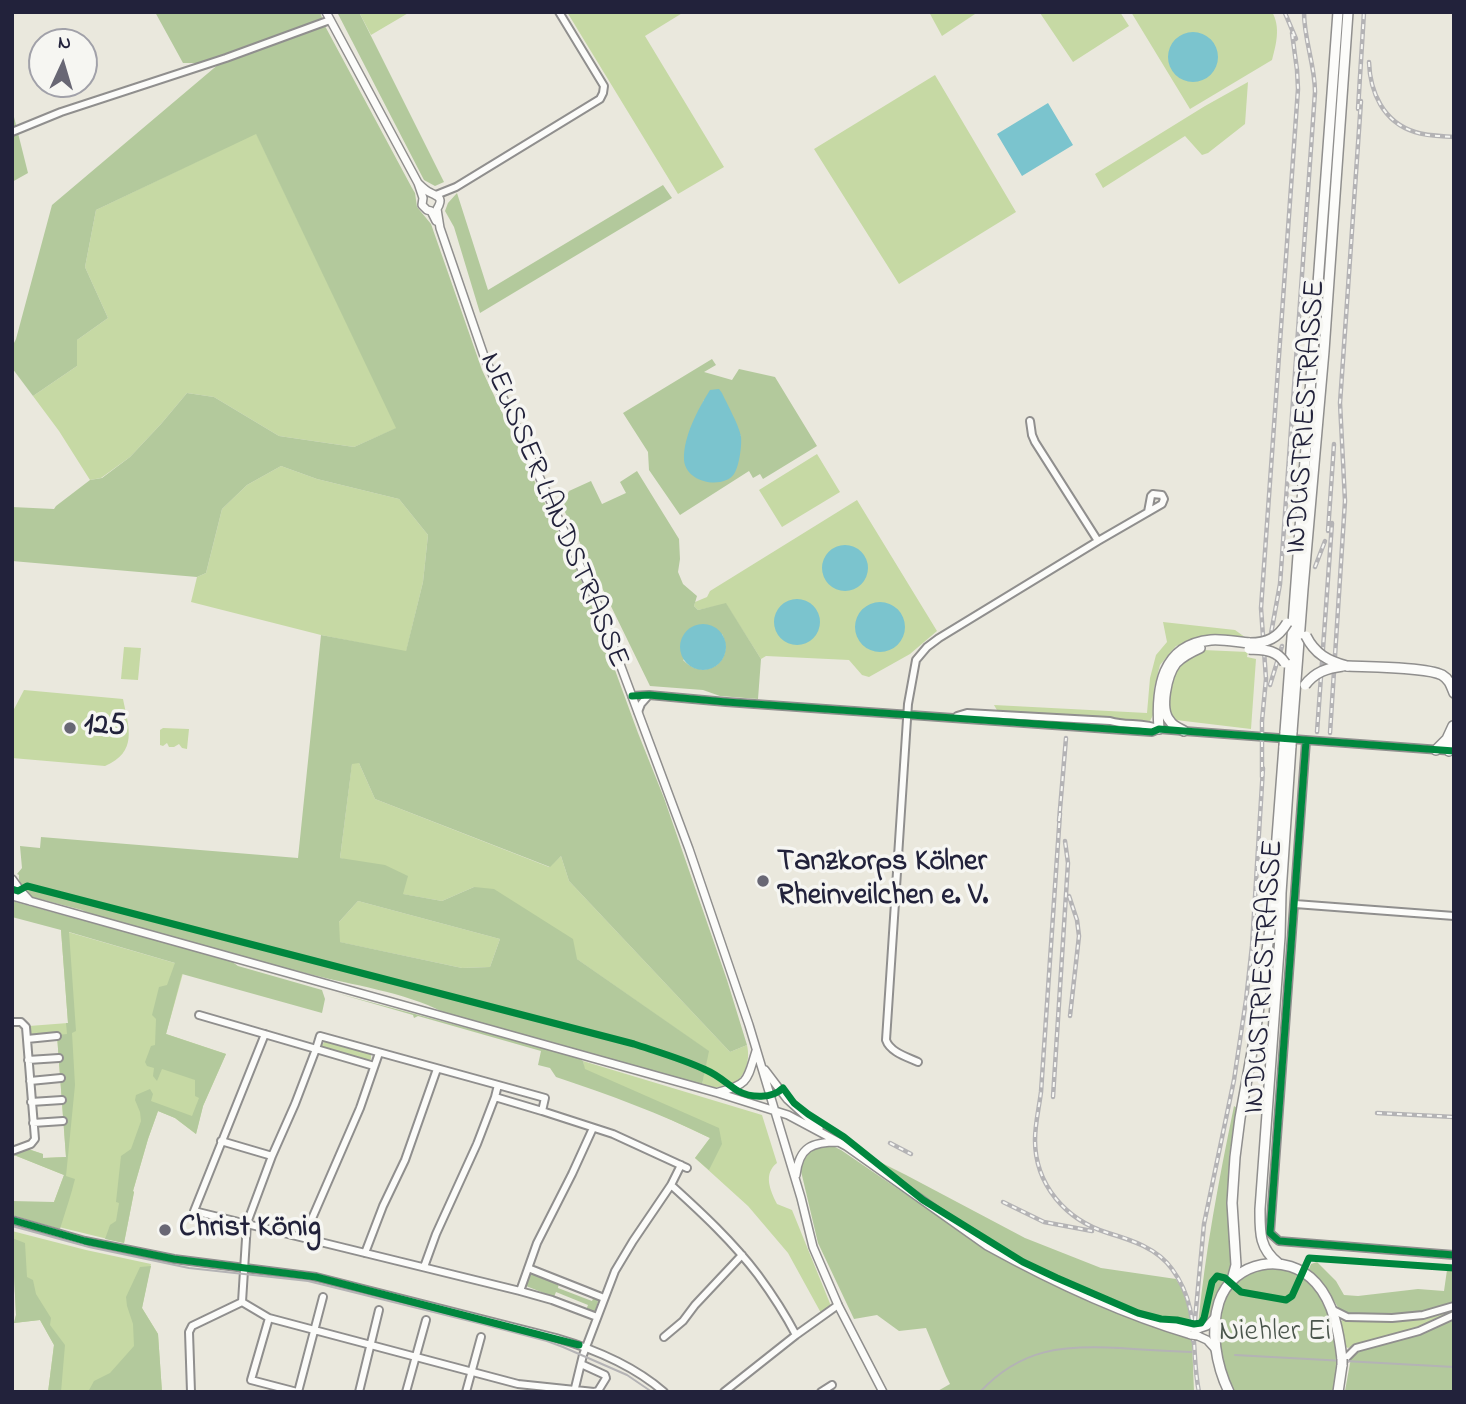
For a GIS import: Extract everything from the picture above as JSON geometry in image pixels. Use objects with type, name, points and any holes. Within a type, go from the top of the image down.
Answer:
[{"type":"highway","name":"INDUSTRIESTRASSE","points":[[1278,1263],[1264,1248],[1260,1220],[1261,1185],[1282,916],[1298,552],[1338,12]]},
{"type":"highway","name":"INDUSTRIESTRASSE","points":[[1290,709],[1324,351],[1348,12]]},
{"type":"highway","points":[[1159,729],[1170,674],[1187,654],[1213,646],[1249,646],[1274,638],[1282,632],[1290,612],[1298,552]]},
{"type":"highway","points":[[1303,589],[1306,635],[1315,650],[1324,658],[1347,666]]},
{"type":"highway","points":[[1159,729],[1158,712],[1164,672],[1171,660],[1198,642],[1213,640],[1249,646],[1280,656],[1284,663],[1290,709]]},
{"type":"highway","points":[[1290,709],[1314,676],[1326,669],[1347,666],[1431,672],[1445,677],[1454,693]]},
{"type":"highway","points":[[1164,711],[1168,720],[1184,731]]},
{"type":"highway","points":[[1436,750],[1447,739],[1453,725]]},
{"type":"highway","points":[[1452,751],[1453,725]]},
{"type":"highway","name":"INDUSTRIESTRASSE","points":[[1231,1282],[1236,1265],[1232,1203],[1235,1157],[1270,929],[1288,746]]},
{"type":"highway","points":[[1254,1043],[1252,1064],[1259,1071],[1265,1067],[1271,1048]]},
{"type":"highway","points":[[1229,1392],[1221,1371],[1215,1331],[1221,1298],[1231,1282],[1251,1268],[1266,1263],[1278,1263],[1303,1272],[1321,1288],[1338,1328],[1343,1361],[1339,1390]]},
{"type":"main road","name":"NEUSSER LANDSTRASSE","points":[[328,16],[418,183],[432,196],[422,205],[427,210],[434,210],[484,356],[587,579],[722,943],[761,1064],[813,1247],[838,1305],[883,1392]]},
{"type":"main road","points":[[432,196],[439,205],[434,210]]},
{"type":"main road","points":[[12,879],[30,901]]},
{"type":"main road","points":[[12,896],[719,1093],[775,1111],[831,1137]]},
{"type":"main road","points":[[719,1093],[745,1081],[750,1074],[756,1050]]},
{"type":"main road","points":[[761,1064],[805,1116],[987,1247],[1127,1313],[1194,1332],[1217,1350]]},
{"type":"main road","points":[[795,1179],[798,1161],[810,1146],[820,1142],[838,1142]]},
{"type":"main road","points":[[1194,1332],[1207,1326],[1217,1313]]},
{"type":"street","points":[[432,196],[456,187],[600,99],[604,86],[559,12]]},
{"type":"street","points":[[12,132],[226,58],[328,16]]},
{"type":"street","points":[[1030,421],[1035,442],[1097,541]]},
{"type":"street","points":[[918,1062],[891,1048],[886,1040],[908,714],[916,660],[927,647],[1147,512]]},
{"type":"street","points":[[628,686],[649,695]]},
{"type":"street","points":[[638,712],[649,695]]},
{"type":"street","points":[[632,696],[649,695],[1152,732],[1159,729],[1452,751]]},
{"type":"street","name":"INDUSTRIESTRASSE","points":[[1306,741],[1270,1233],[1279,1241],[1454,1255]]},
{"type":"street","points":[[1295,904],[1454,916]]},
{"type":"street","points":[[199,1016],[374,1066]]},
{"type":"street","points":[[12,1022],[24,1023],[26,1027],[35,1139],[33,1143],[12,1151]]},
{"type":"street","points":[[265,1034],[194,1211],[520,1291],[597,1317]]},
{"type":"street","points":[[27,1039],[57,1036]]},
{"type":"street","points":[[242,1302],[247,1223],[320,1036],[545,1098],[542,1111]]},
{"type":"street","points":[[304,1237],[360,1108],[379,1053]]},
{"type":"street","points":[[28,1060],[59,1058]]},
{"type":"street","points":[[365,1253],[405,1160],[438,1069]]},
{"type":"street","points":[[30,1081],[61,1078]]},
{"type":"street","points":[[424,1267],[477,1143],[498,1085]]},
{"type":"street","points":[[495,1097],[634,1143],[684,1167],[622,1257],[597,1317],[574,1391]]},
{"type":"street","points":[[31,1102],[62,1100]]},
{"type":"street","points":[[33,1123],[63,1121]]},
{"type":"street","points":[[520,1291],[537,1242],[593,1128]]},
{"type":"street","points":[[221,1141],[272,1156]]},
{"type":"street","points":[[671,1185],[742,1255],[780,1307],[796,1335]]},
{"type":"street","points":[[12,1220],[85,1241],[202,1264],[316,1277],[556,1338],[586,1348],[632,1370],[664,1392]]},
{"type":"street","points":[[664,1337],[683,1321],[742,1255]]},
{"type":"street","points":[[528,1268],[604,1298]]},
{"type":"street","points":[[269,1318],[251,1380],[297,1392],[323,1297]]},
{"type":"street","points":[[242,1302],[269,1318],[518,1384],[598,1391],[606,1378],[605,1375],[581,1364]]},
{"type":"street","points":[[191,1392],[189,1332],[192,1326],[242,1302]]},
{"type":"street","points":[[724,1392],[838,1305]]},
{"type":"street","points":[[1331,1309],[1347,1317],[1392,1318],[1423,1315],[1454,1306]]},
{"type":"street","points":[[359,1392],[379,1310]]},
{"type":"street","points":[[1343,1361],[1356,1348],[1411,1333],[1454,1315]]},
{"type":"street","points":[[406,1392],[426,1320]]},
{"type":"street","points":[[466,1392],[481,1337]]},
{"type":"street","points":[[515,1392],[518,1384]]},
{"type":"street","points":[[821,1392],[832,1385]]},
{"type":"green space","points":[[155,12],[320,12],[415,193],[417,207],[431,224],[482,370],[585,588],[664,798],[747,1045],[730,1052],[569,881],[561,856],[550,867],[375,799],[359,763],[352,764],[340,858],[385,865],[408,876],[403,894],[442,901],[474,887],[494,889],[573,939],[577,959],[709,1051],[702,1085],[443,1012],[395,994],[282,967],[92,915],[32,897],[22,888],[17,874],[22,868],[20,846],[40,848],[41,837],[298,858],[321,635],[406,651],[423,582],[428,535],[399,499],[317,479],[281,466],[247,485],[222,509],[206,573],[197,577],[12,561],[12,507],[54,509],[90,480],[102,478],[130,457],[187,393],[214,397],[279,436],[354,447],[396,428],[256,134],[96,210],[85,267],[108,318],[77,340],[77,366],[33,396],[12,368],[12,347],[52,205],[220,63],[183,63]],"holes":[[[358,901],[500,939],[490,967],[462,968],[340,942],[339,922]]]},
{"type":"green space","points":[[337,12],[359,12],[444,182],[435,186],[424,180]]},
{"type":"green space","points":[[359,12],[410,12],[371,35]]},
{"type":"green space","points":[[567,12],[684,12],[645,36],[724,167],[678,194]]},
{"type":"green space","points":[[929,12],[978,12],[942,36]]},
{"type":"green space","points":[[1041,12],[1120,12],[1129,26],[1073,62]]},
{"type":"green space","points":[[1131,12],[1272,12],[1277,30],[1272,60],[1190,109]]},
{"type":"green space","points":[[935,75],[1016,212],[899,284],[814,149]]},
{"type":"green space","points":[[1248,82],[1245,124],[1208,153],[1202,155],[1185,136],[1103,188],[1095,174]]},
{"type":"green space","points":[[12,109],[28,173],[12,182]]},
{"type":"green space","points":[[256,133],[397,428],[354,447],[279,436],[214,397],[187,393],[130,457],[101,478],[90,480],[33,396],[77,366],[77,340],[108,318],[85,267],[96,210]]},
{"type":"green space","points":[[663,185],[672,198],[480,313],[454,227],[445,211],[457,193],[488,290]]},
{"type":"green space","points":[[712,359],[716,365],[704,372],[732,380],[739,369],[775,377],[817,446],[763,479],[760,474],[753,478],[749,471],[680,515],[649,470],[648,452],[623,413]],"holes":[[[704,400],[741,436],[697,417]]]},
{"type":"green space","points":[[817,454],[840,492],[782,527],[759,490]]},
{"type":"green space","points":[[281,466],[317,479],[399,499],[428,535],[423,582],[406,652],[321,635],[191,602],[197,577],[206,573],[222,509],[247,485]]},
{"type":"green space","points":[[637,471],[679,539],[678,572],[683,584],[697,596],[694,606],[698,610],[726,603],[761,659],[758,699],[720,696],[703,690],[650,686],[562,506],[569,491],[591,481],[602,504],[626,493],[620,482]],"holes":[[[722,634],[725,653],[716,666],[700,669],[683,660]]]},
{"type":"green space","points":[[857,500],[937,631],[910,654],[869,677],[862,675],[849,660],[766,656],[761,659],[726,604],[698,610],[694,606],[695,602],[707,597],[710,591]]},
{"type":"green space","points":[[1163,622],[1235,630],[1249,640],[1208,636],[1176,646],[1160,665],[1150,721],[1122,722],[998,712],[994,705],[1147,713],[1150,678],[1156,655],[1167,642]]},
{"type":"green space","points":[[124,647],[141,648],[138,680],[121,679]]},
{"type":"green space","points":[[1203,650],[1248,652],[1247,657],[1256,659],[1251,729],[1176,720],[1169,712],[1175,675],[1185,661]]},
{"type":"green space","name":"125","points":[[24,690],[123,699],[129,738],[123,754],[105,766],[12,758],[12,713]]},
{"type":"green space","points":[[189,729],[187,749],[179,744],[174,747],[169,747],[167,743],[160,745],[160,730]]},
{"type":"green space","points":[[352,763],[359,763],[375,799],[549,867],[561,856],[569,881],[730,1052],[747,1045],[748,1058],[742,1076],[726,1087],[702,1085],[708,1051],[474,887],[442,901],[402,894],[407,876],[340,858]]},
{"type":"green space","points":[[12,901],[231,961],[238,966],[322,990],[325,999],[322,1013],[182,974],[166,1034],[226,1054],[203,1106],[196,1134],[175,1118],[158,1111],[133,1191],[124,1243],[105,1239],[110,1225],[116,1221],[121,1156],[131,1149],[141,1121],[136,1095],[150,1089],[153,1094],[151,1101],[192,1116],[199,1098],[195,1096],[195,1080],[162,1069],[157,1081],[153,1076],[154,1068],[147,1066],[145,1062],[151,1046],[155,1045],[156,1019],[152,1015],[159,987],[167,985],[175,963],[69,932],[76,1031],[72,1033],[75,1085],[66,1176],[75,1179],[60,1229],[12,1215],[12,1201],[54,1202],[64,1175],[14,1155],[28,1149],[43,1154],[43,1158],[66,1157],[57,1035],[67,1034],[68,1023],[61,930],[12,917]]},
{"type":"green space","points":[[358,901],[500,939],[490,967],[462,968],[339,942],[339,922]]},
{"type":"green space","points":[[61,930],[185,966],[166,1034],[226,1054],[203,1106],[196,1134],[175,1118],[158,1111],[133,1191],[124,1243],[26,1219],[31,1202],[54,1202],[64,1175],[14,1155],[28,1149],[43,1154],[43,1158],[66,1157],[57,1035],[29,1034],[29,1026],[68,1023]]},
{"type":"green space","points":[[336,993],[577,1057],[583,1061],[585,1069],[719,1128],[722,1144],[709,1170],[695,1158],[710,1138],[653,1112],[556,1077],[550,1068],[538,1065],[541,1051],[418,1016],[414,1018],[413,1015]]},
{"type":"green space","points":[[325,1041],[369,1052],[371,1059],[368,1062],[322,1048]]},
{"type":"green space","points":[[583,1061],[762,1115],[777,1163],[769,1177],[772,1193],[777,1204],[792,1210],[831,1306],[821,1313],[788,1253],[748,1206],[695,1158],[710,1138],[586,1080]]},
{"type":"green space","points":[[1234,1106],[1237,1108],[1229,1158],[1233,1260],[1210,1317],[1198,1326],[1213,1216]]},
{"type":"green space","points":[[819,1146],[833,1146],[841,1150],[970,1238],[1020,1268],[1135,1320],[1192,1340],[1194,1392],[936,1392],[950,1384],[926,1328],[899,1331],[877,1315],[854,1319],[818,1243],[800,1167],[805,1154]]},
{"type":"green space","points":[[868,1156],[1025,1238],[1101,1268],[1176,1279],[1184,1292],[1191,1321],[1133,1310],[1029,1264],[955,1219]]},
{"type":"green space","points":[[12,1231],[151,1264],[142,1308],[158,1334],[162,1392],[48,1392],[54,1345],[40,1320],[14,1323],[16,1315]]},
{"type":"green space","points":[[12,1238],[25,1243],[27,1277],[33,1280],[36,1294],[51,1318],[50,1325],[65,1345],[61,1392],[48,1392],[54,1345],[40,1320],[14,1323],[16,1315]]},
{"type":"green space","points":[[1317,1262],[1336,1281],[1344,1295],[1358,1296],[1418,1289],[1444,1291],[1447,1270],[1454,1270],[1454,1303],[1430,1311],[1396,1316],[1348,1315],[1339,1309],[1323,1283],[1309,1269],[1311,1264]]},
{"type":"green space","points":[[151,1266],[142,1308],[158,1334],[162,1392],[88,1392],[94,1381],[110,1373],[134,1346],[133,1324],[126,1297],[140,1267]]},
{"type":"green space","name":"Niehler Ei","points":[[1269,1266],[1300,1273],[1321,1294],[1336,1333],[1338,1365],[1335,1392],[1232,1392],[1219,1351],[1219,1319],[1223,1298],[1246,1273]]},
{"type":"green space","points":[[532,1271],[559,1282],[558,1288],[592,1301],[594,1296],[598,1302],[595,1311],[586,1310],[588,1305],[556,1292],[554,1297],[526,1286]]},
{"type":"green space","points":[[1454,1308],[1454,1313],[1419,1328],[1346,1347],[1343,1320],[1402,1319],[1428,1316]]},
{"type":"green space","points":[[1454,1318],[1454,1392],[1345,1391],[1351,1358],[1359,1349],[1419,1334]]},
{"type":"water","points":[[1193,32],[1211,39],[1218,57],[1211,75],[1193,82],[1175,75],[1168,57],[1175,39]]},
{"type":"water","points":[[1048,103],[1073,145],[1022,176],[997,134]]},
{"type":"water","points":[[719,389],[741,437],[739,462],[729,479],[706,482],[698,479],[686,468],[684,451],[692,424],[710,390]]},
{"type":"water","points":[[845,545],[861,552],[868,568],[861,584],[845,591],[829,584],[822,568],[829,552]]},
{"type":"water","points":[[797,599],[813,606],[820,622],[813,638],[797,645],[781,638],[774,622],[781,606]]},
{"type":"water","points":[[880,602],[897,610],[905,627],[897,644],[880,652],[863,644],[855,627],[863,610]]},
{"type":"water","points":[[703,624],[719,631],[726,647],[719,663],[703,670],[687,663],[680,647],[687,631]]},
{"type":"tram line","points":[[12,1226],[89,1247],[189,1268],[308,1281],[482,1324],[563,1347],[627,1375],[652,1392]]},
{"type":"tram line","points":[[980,1392],[1011,1366],[1044,1352],[1080,1347],[1191,1352]]},
{"type":"tram line","points":[[1235,1355],[1454,1367]]},
{"type":"railway","points":[[1268,650],[1280,584],[1315,92],[1304,12]]},
{"type":"railway","points":[[1358,109],[1364,12]]},
{"type":"railway","points":[[1285,13],[1296,39]]},
{"type":"railway","points":[[1262,777],[1262,721],[1266,679],[1261,608],[1298,89],[1292,33]]},
{"type":"railway","points":[[1369,62],[1376,95],[1394,121],[1420,133],[1454,137]]},
{"type":"railway","points":[[1330,733],[1345,501],[1340,403],[1361,101]]},
{"type":"railway","points":[[1328,531],[1334,444]]},
{"type":"railway","points":[[1317,732],[1332,523]]},
{"type":"railway","points":[[1315,567],[1325,541]]},
{"type":"railway","points":[[1270,685],[1282,646]]},
{"type":"railway","points":[[1059,821],[1066,738]]},
{"type":"railway","points":[[1193,1341],[1204,1224],[1234,1080],[1246,1000],[1263,768]]},
{"type":"railway","points":[[1060,813],[1041,1092],[1035,1134],[1036,1156],[1047,1186],[1066,1210],[1093,1227],[1151,1250],[1172,1269],[1181,1284],[1191,1313],[1199,1392]]},
{"type":"railway","points":[[1053,1097],[1068,863],[1065,841]]},
{"type":"railway","points":[[1069,896],[1079,936],[1070,1016]]},
{"type":"railway","points":[[1377,1113],[1454,1117]]},
{"type":"railway","points":[[890,1143],[911,1154]]},
{"type":"railway","points":[[1003,1202],[1044,1222],[1092,1231]]},
{"type":"cycle path","points":[[632,696],[649,695],[1152,732],[1159,729],[1454,751]]},
{"type":"cycle path","points":[[1306,741],[1270,1233],[1279,1241],[1454,1255]]},
{"type":"cycle path","points":[[12,889],[18,891],[27,886],[634,1044],[697,1066],[749,1095],[767,1096],[783,1088],[794,1103],[844,1137],[923,1200],[1023,1262],[1138,1313],[1161,1319],[1201,1323],[1212,1282],[1217,1276],[1225,1278],[1241,1292],[1286,1300],[1292,1296],[1309,1258],[1454,1268]]},
{"type":"cycle path","points":[[12,1220],[85,1241],[174,1259],[316,1277],[579,1345]]},
{"type":"place","name":"125","points":[[70,728]]},
{"type":"place","name":"Tanzkorps Kölner Rheinveilchen e. V.","points":[[763,881]]},
{"type":"place","name":"Christ König","points":[[165,1230]]}]
